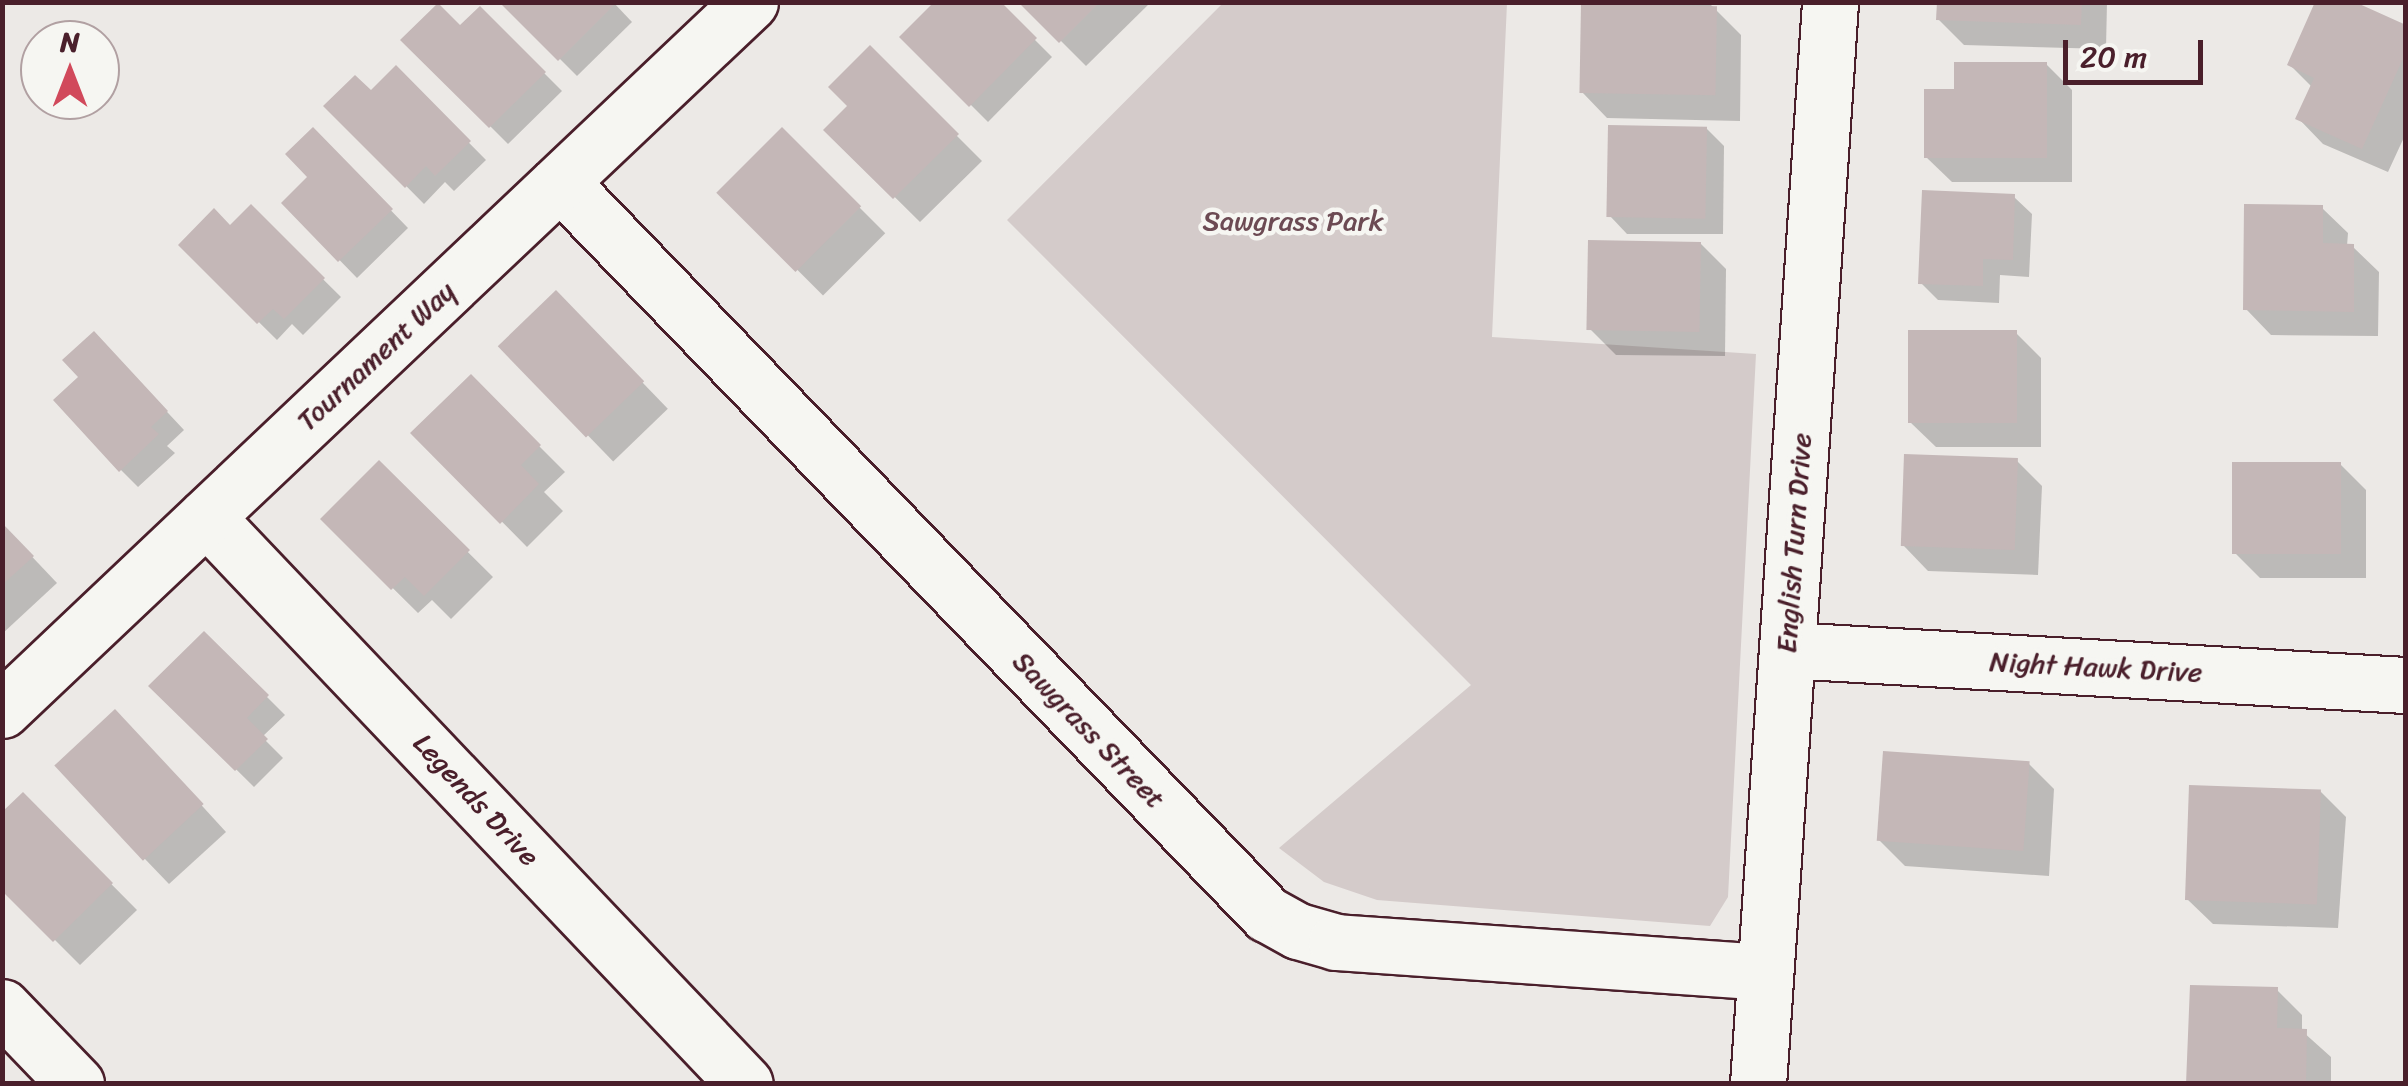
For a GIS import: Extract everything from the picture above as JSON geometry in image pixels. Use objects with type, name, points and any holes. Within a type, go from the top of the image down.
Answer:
[{"type":"street","name":"Tournament Way","points":[[2,710],[750,2]]},
{"type":"street","name":"English Turn Drive","points":[[1758,1084],[1830,2]]},
{"type":"street","name":"Sawgrass Street","points":[[560,182],[1267,914],[1298,931],[1336,942],[1765,972]]},
{"type":"street","name":"Legends Drive","points":[[206,518],[745,1084]]},
{"type":"street","name":"Night Hawk Drive","points":[[1788,650],[2406,685]]},
{"type":"street","points":[[2,1006],[76,1084]]},
{"type":"green space","name":"Sawgrass Park","points":[[1223,3],[1507,3],[1492,337],[1756,354],[1728,897],[1710,926],[1377,900],[1324,882],[1279,848],[1471,685],[1007,220]]},
{"type":"building","points":[[499,2],[617,2],[558,61]]},
{"type":"building","points":[[934,2],[1001,2],[1037,38],[969,107],[899,37]]},
{"type":"building","points":[[1018,2],[1100,2],[1059,43]]},
{"type":"building","points":[[1937,2],[2082,2],[2081,25],[1936,20]]},
{"type":"building","points":[[2315,2],[2355,2],[2406,25],[2406,52],[2362,149],[2295,119],[2314,78],[2287,65]]},
{"type":"building","points":[[438,3],[460,25],[480,6],[546,72],[489,128],[400,40]]},
{"type":"building","points":[[1581,4],[1717,6],[1715,95],[1579,93]]},
{"type":"building","points":[[870,45],[959,134],[893,199],[823,130],[847,106],[828,87]]},
{"type":"building","points":[[1954,62],[2047,62],[2047,158],[1924,158],[1924,89],[1954,89]]},
{"type":"building","points":[[396,65],[471,141],[435,176],[426,166],[405,188],[323,106],[355,75],[371,90]]},
{"type":"building","points":[[1608,125],[1707,127],[1705,219],[1606,217]]},
{"type":"building","points":[[313,127],[393,209],[338,262],[281,203],[307,177],[285,154]]},
{"type":"building","points":[[782,127],[861,206],[795,272],[716,193]]},
{"type":"building","points":[[1922,190],[2015,194],[2013,260],[1983,259],[1983,286],[1918,284]]},
{"type":"building","points":[[251,204],[325,278],[284,319],[273,309],[257,324],[178,245],[214,208],[230,225]]},
{"type":"building","points":[[2244,204],[2323,205],[2323,243],[2354,244],[2354,312],[2243,310]]},
{"type":"building","points":[[1588,240],[1701,242],[1699,332],[1586,330]]},
{"type":"building","points":[[556,290],[644,381],[586,438],[498,346]]},
{"type":"building","points":[[1908,330],[2017,330],[2017,423],[1908,423]]},
{"type":"building","points":[[94,331],[168,411],[151,427],[159,434],[119,472],[53,400],[78,377],[62,360]]},
{"type":"building","points":[[471,374],[541,445],[521,465],[539,484],[500,524],[410,433]]},
{"type":"building","points":[[1904,454],[2018,458],[2015,550],[1901,546]]},
{"type":"building","points":[[379,460],[470,550],[424,596],[405,577],[391,590],[320,519]]},
{"type":"building","points":[[2232,462],[2341,462],[2341,554],[2232,554]]},
{"type":"building","points":[[2,523],[34,556],[2,585]]},
{"type":"building","points":[[204,631],[269,695],[247,718],[268,739],[235,771],[148,686]]},
{"type":"building","points":[[115,709],[204,804],[143,861],[54,766]]},
{"type":"building","points":[[1883,751],[2030,761],[2023,851],[1877,841]]},
{"type":"building","points":[[2189,785],[2321,790],[2317,905],[2185,900]]},
{"type":"building","points":[[23,792],[113,883],[53,942],[2,891],[2,812]]},
{"type":"building","points":[[2190,985],[2278,987],[2277,1028],[2307,1029],[2306,1084],[2186,1084]]}]
